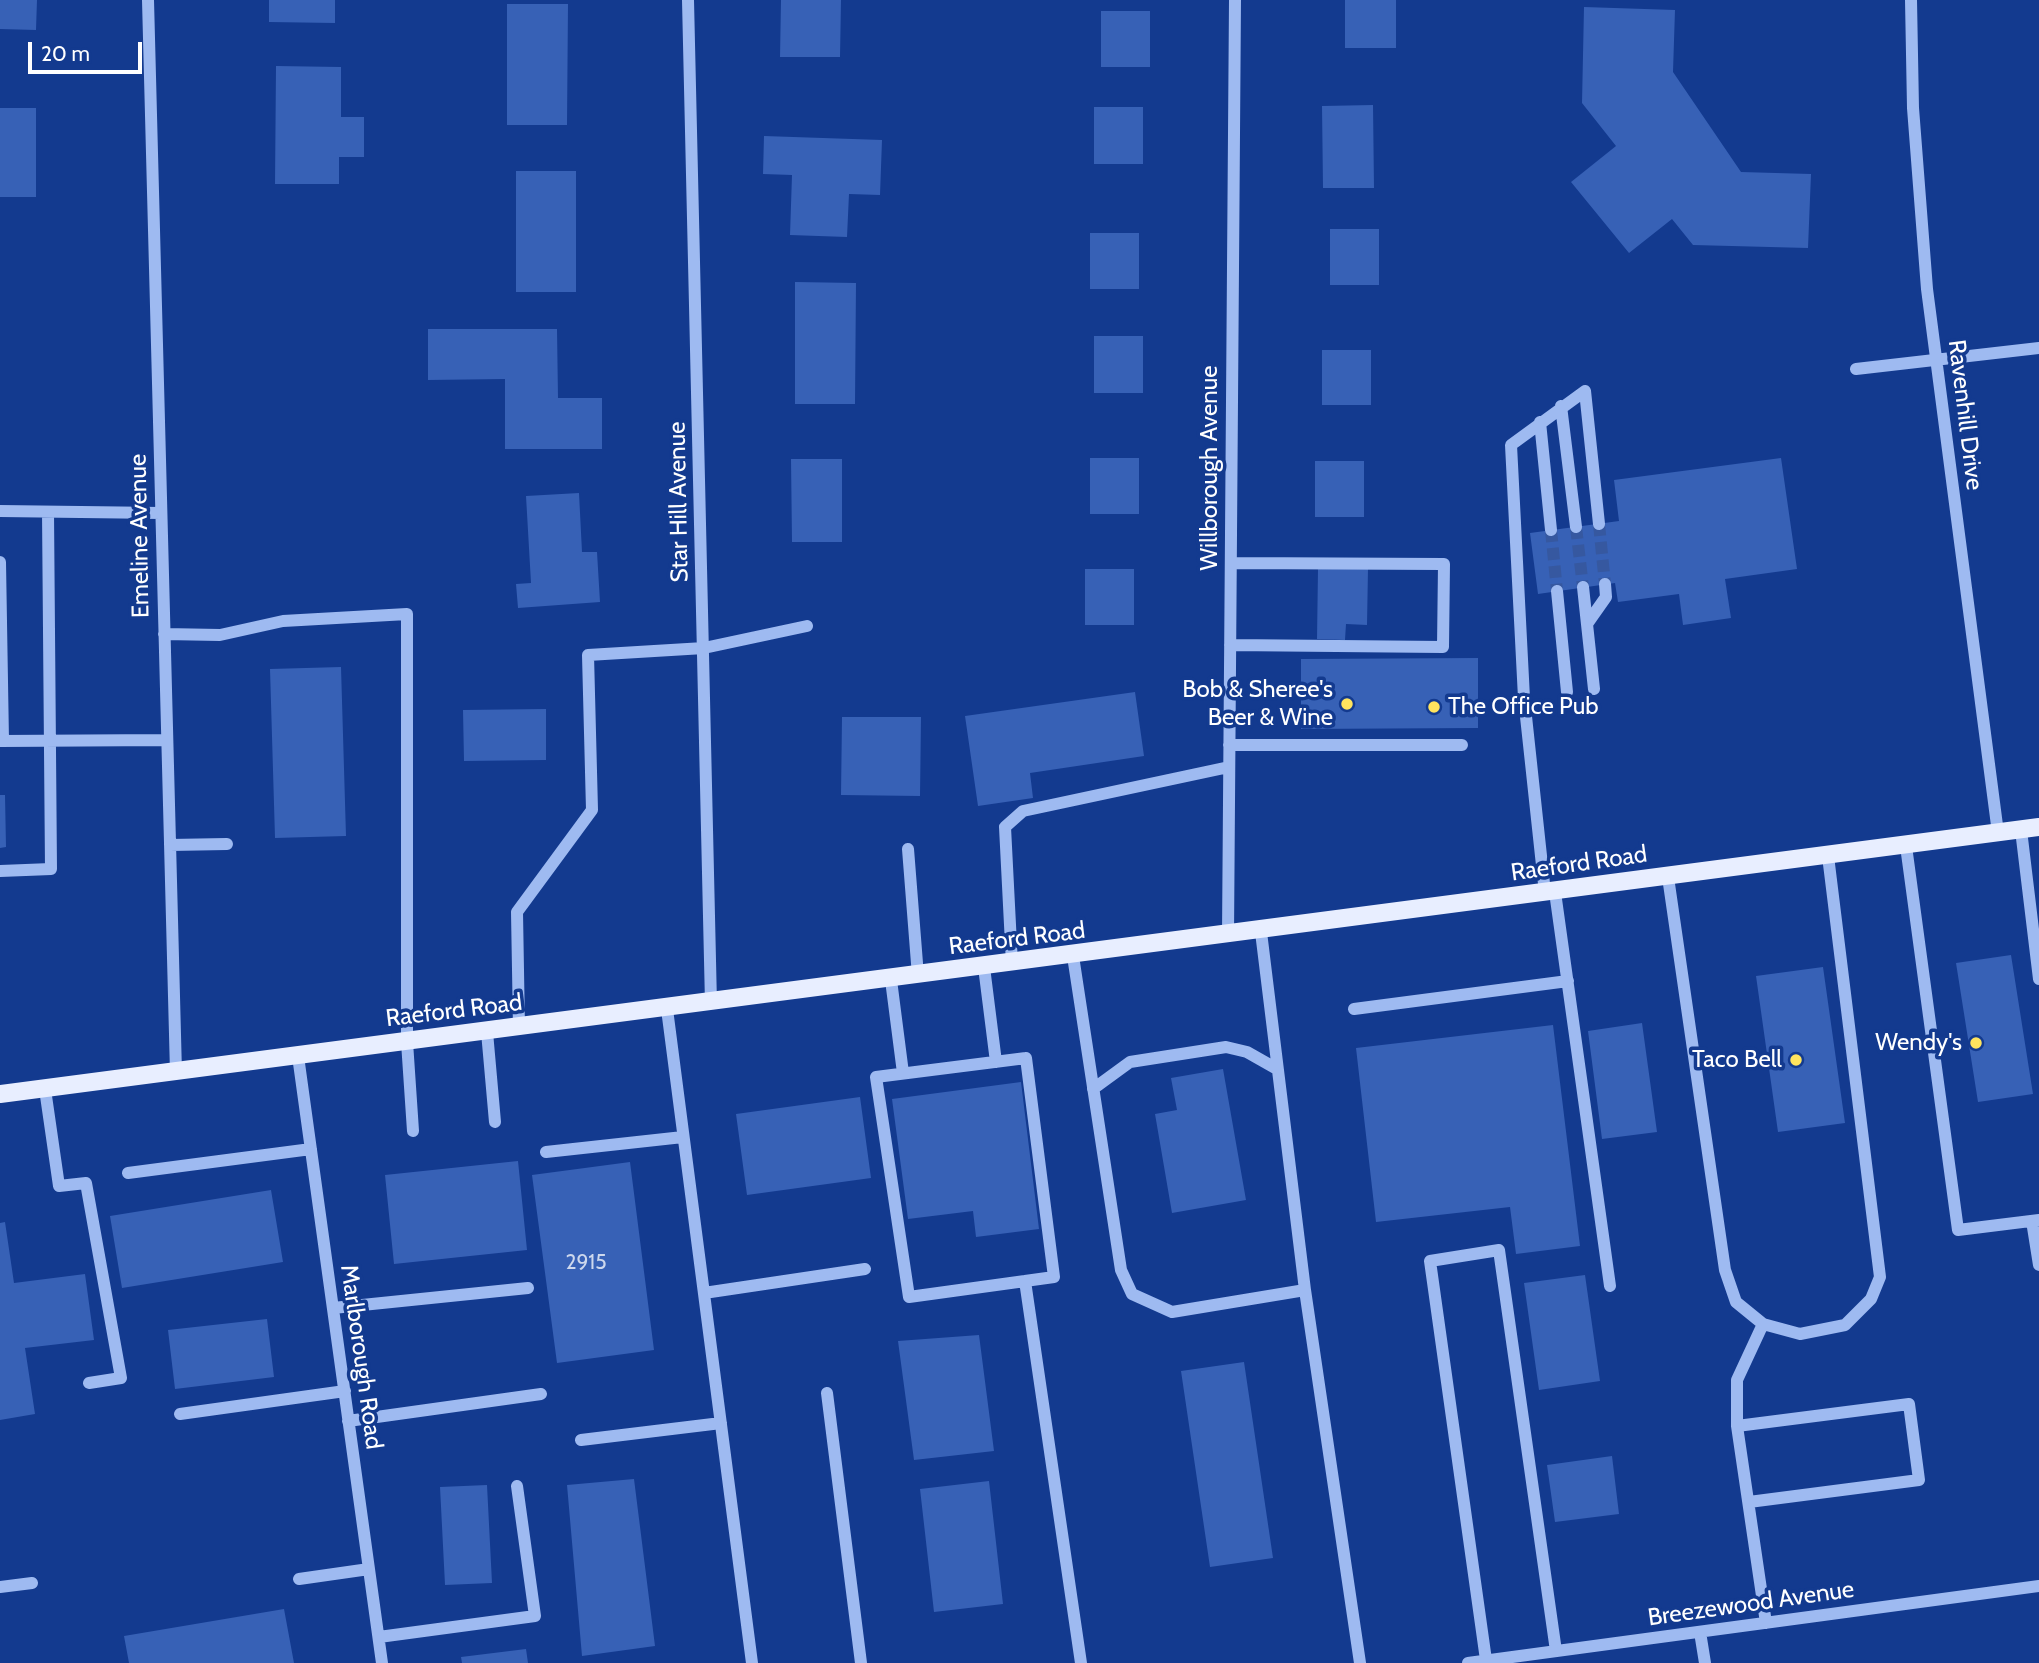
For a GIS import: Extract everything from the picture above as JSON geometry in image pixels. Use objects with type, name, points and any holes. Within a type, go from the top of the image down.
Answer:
[{"type":"main road","name":"Raeford Road","points":[[0,1094],[1261,932],[2039,827]]},
{"type":"street","name":"Emeline Avenue","points":[[148,0],[176,1072]]},
{"type":"street","name":"Star Hill Avenue","points":[[688,0],[711,1003]]},
{"type":"street","name":"Willborough Avenue","points":[[1228,936],[1235,0]]},
{"type":"street","name":"Ravenhill Drive","points":[[1911,0],[1913,108],[1927,289],[1998,833]]},
{"type":"street","points":[[1856,369],[2039,348]]},
{"type":"street","points":[[1599,524],[1586,391],[1561,406],[1511,445],[1524,698],[1550,893],[1568,981],[1610,1286]]},
{"type":"street","points":[[1561,406],[1576,527]]},
{"type":"street","points":[[1541,422],[1551,530]]},
{"type":"street","points":[[0,511],[161,513]]},
{"type":"street","points":[[0,871],[51,869],[48,512]]},
{"type":"street","points":[[0,562],[1,741],[167,740]]},
{"type":"street","points":[[1230,645],[1443,646],[1444,633],[1444,564],[1231,563]]},
{"type":"street","points":[[1587,624],[1606,597],[1605,584]]},
{"type":"street","points":[[1583,587],[1594,689]]},
{"type":"street","points":[[1557,591],[1567,692]]},
{"type":"street","points":[[164,634],[220,635],[283,621],[407,614],[407,1042],[413,1131]]},
{"type":"street","points":[[519,1028],[517,912],[593,810],[588,655],[704,648],[807,626]]},
{"type":"street","points":[[1229,745],[1462,745]]},
{"type":"street","points":[[1012,964],[1005,827],[1023,811],[1229,767]]},
{"type":"street","points":[[2021,830],[2039,979]]},
{"type":"street","points":[[170,845],[228,844]]},
{"type":"street","points":[[1906,846],[1958,1230],[2036,1221],[2039,1265]]},
{"type":"street","points":[[908,849],[918,976]]},
{"type":"street","points":[[1668,877],[1725,1270],[1736,1302],[1763,1324],[1800,1334],[1845,1325],[1871,1300],[1880,1277],[1828,856]]},
{"type":"street","points":[[1261,932],[1304,1290],[1360,1663]]},
{"type":"street","points":[[1073,956],[1121,1270],[1132,1294],[1172,1312],[1304,1290]]},
{"type":"street","points":[[984,967],[996,1062]]},
{"type":"street","points":[[891,980],[903,1073]]},
{"type":"street","points":[[1354,1009],[1568,981]]},
{"type":"street","points":[[667,1009],[752,1663]]},
{"type":"street","points":[[487,1032],[495,1122]]},
{"type":"street","points":[[1093,1089],[1130,1062],[1226,1047],[1247,1052],[1277,1069]]},
{"type":"street","name":"Marlborough Road","points":[[298,1056],[382,1663]]},
{"type":"street","points":[[1026,1058],[1054,1277],[909,1297],[876,1077],[996,1062],[1026,1058]]},
{"type":"street","points":[[45,1088],[59,1186],[86,1183],[121,1378],[89,1383]]},
{"type":"street","points":[[546,1152],[683,1137]]},
{"type":"street","points":[[128,1173],[311,1149]]},
{"type":"street","points":[[1486,1660],[1430,1261],[1499,1250],[1556,1651]]},
{"type":"street","points":[[704,1293],[865,1269]]},
{"type":"street","points":[[1025,1281],[1081,1663]]},
{"type":"street","points":[[333,1308],[528,1288]]},
{"type":"street","points":[[1763,1324],[1737,1380],[1737,1426],[1766,1623]]},
{"type":"street","points":[[180,1414],[345,1391]]},
{"type":"street","points":[[827,1393],[861,1663]]},
{"type":"street","points":[[348,1421],[541,1394]]},
{"type":"street","points":[[1737,1426],[1909,1404],[1919,1480],[1749,1502]]},
{"type":"street","points":[[581,1440],[721,1423]]},
{"type":"street","points":[[379,1637],[535,1616],[517,1486]]},
{"type":"street","points":[[299,1579],[369,1569]]},
{"type":"street","points":[[0,1587],[32,1583]]},
{"type":"street","name":"Breezewood Avenue","points":[[1468,1663],[2039,1586]]},
{"type":"street","points":[[1700,1632],[1705,1663]]},
{"type":"building","points":[[0,0],[37,0],[36,30],[0,29]]},
{"type":"building","points":[[269,0],[335,0],[335,23],[269,22]]},
{"type":"building","points":[[781,0],[841,0],[840,57],[780,57]]},
{"type":"building","points":[[1345,0],[1396,0],[1396,48],[1345,48]]},
{"type":"building","points":[[507,4],[568,4],[567,125],[507,125]]},
{"type":"building","points":[[1584,7],[1675,10],[1673,72],[1741,172],[1811,174],[1808,248],[1693,245],[1672,219],[1629,253],[1571,182],[1616,146],[1582,103]]},
{"type":"building","points":[[1101,11],[1150,11],[1150,67],[1101,67]]},
{"type":"building","points":[[276,66],[341,67],[341,117],[364,117],[364,157],[339,157],[339,184],[275,184]]},
{"type":"building","points":[[1373,105],[1374,188],[1323,188],[1322,106]]},
{"type":"building","points":[[1094,107],[1143,107],[1143,164],[1094,164]]},
{"type":"building","points":[[0,108],[36,108],[36,197],[0,197]]},
{"type":"building","points":[[764,136],[882,140],[880,195],[849,194],[847,237],[790,235],[792,175],[763,174]]},
{"type":"building","points":[[516,171],[576,171],[576,292],[516,292]]},
{"type":"building","points":[[1330,229],[1379,229],[1379,285],[1330,285]]},
{"type":"building","points":[[1090,233],[1139,233],[1139,289],[1090,289]]},
{"type":"building","points":[[795,282],[856,283],[855,404],[795,404]]},
{"type":"building","points":[[428,329],[557,329],[558,398],[602,398],[602,449],[505,449],[505,379],[428,380]]},
{"type":"building","points":[[1094,336],[1143,336],[1143,393],[1094,393]]},
{"type":"building","points":[[1322,350],[1371,350],[1371,405],[1322,405]]},
{"type":"building","points":[[1090,458],[1139,458],[1139,514],[1090,514]]},
{"type":"building","points":[[1781,458],[1797,569],[1725,579],[1731,618],[1683,625],[1679,594],[1618,602],[1615,583],[1538,594],[1530,533],[1619,521],[1614,480]]},
{"type":"building","points":[[791,459],[842,459],[842,542],[792,542]]},
{"type":"building","points":[[1315,461],[1364,461],[1364,517],[1315,517]]},
{"type":"building","points":[[579,493],[582,552],[597,552],[600,602],[518,608],[516,584],[531,583],[526,496]]},
{"type":"building","points":[[1085,569],[1134,569],[1134,625],[1085,625]]},
{"type":"building","points":[[1318,569],[1368,569],[1367,625],[1346,624],[1345,640],[1317,639]]},
{"type":"building","points":[[1478,658],[1478,728],[1301,729],[1301,659]]},
{"type":"building","points":[[341,667],[346,836],[275,838],[270,669]]},
{"type":"building","points":[[1135,692],[1144,756],[1030,773],[1033,798],[978,806],[965,716]]},
{"type":"building","points":[[546,709],[546,760],[464,761],[463,710]]},
{"type":"building","points":[[842,717],[921,717],[920,796],[841,795]]},
{"type":"building","points":[[0,795],[5,795],[6,847],[0,848]]},
{"type":"building","points":[[2011,955],[2033,1094],[1978,1102],[1956,963]]},
{"type":"building","points":[[1823,967],[1845,1123],[1778,1132],[1756,976]]},
{"type":"building","points":[[1642,1023],[1657,1132],[1602,1139],[1588,1031]]},
{"type":"building","points":[[1553,1025],[1580,1246],[1516,1254],[1510,1207],[1376,1222],[1356,1048]]},
{"type":"building","points":[[1223,1069],[1246,1200],[1172,1213],[1155,1114],[1177,1110],[1171,1078]]},
{"type":"building","points":[[1021,1082],[1039,1229],[976,1237],[973,1211],[908,1219],[892,1099]]},
{"type":"building","points":[[860,1097],[871,1178],[747,1195],[736,1114]]},
{"type":"building","points":[[518,1161],[527,1250],[394,1264],[385,1175]]},
{"type":"building","points":[[630,1162],[654,1350],[557,1363],[532,1175]]},
{"type":"building","points":[[271,1190],[283,1262],[122,1288],[110,1216]]},
{"type":"building","points":[[5,1222],[14,1283],[85,1274],[94,1340],[25,1348],[35,1414],[0,1420],[0,1223]]},
{"type":"building","points":[[1585,1275],[1600,1381],[1539,1390],[1524,1283]]},
{"type":"building","points":[[267,1319],[274,1377],[175,1389],[168,1330]]},
{"type":"building","points":[[979,1335],[994,1451],[914,1460],[898,1341]]},
{"type":"building","points":[[1244,1362],[1273,1558],[1210,1567],[1181,1371]]},
{"type":"building","points":[[1612,1456],[1619,1514],[1555,1522],[1547,1465]]},
{"type":"building","points":[[634,1479],[655,1646],[582,1656],[567,1485]]},
{"type":"building","points":[[989,1481],[1003,1604],[934,1612],[920,1489]]},
{"type":"building","points":[[487,1485],[492,1583],[445,1585],[440,1487]]},
{"type":"building","points":[[284,1609],[294,1663],[129,1663],[124,1636]]},
{"type":"building","points":[[526,1649],[528,1663],[462,1663],[461,1657]]},
{"type":"tunnel","points":[[1599,524],[1605,584]]},
{"type":"tunnel","points":[[1576,527],[1583,587]]},
{"type":"tunnel","points":[[1551,530],[1557,591]]},
{"type":"place","name":"Bob & Sheree's Beer & Wine","points":[[1347,704]]},
{"type":"place","name":"The Office Pub","points":[[1434,707]]},
{"type":"place","name":"Wendy's","points":[[1976,1043]]},
{"type":"place","name":"Taco Bell","points":[[1796,1060]]}]
